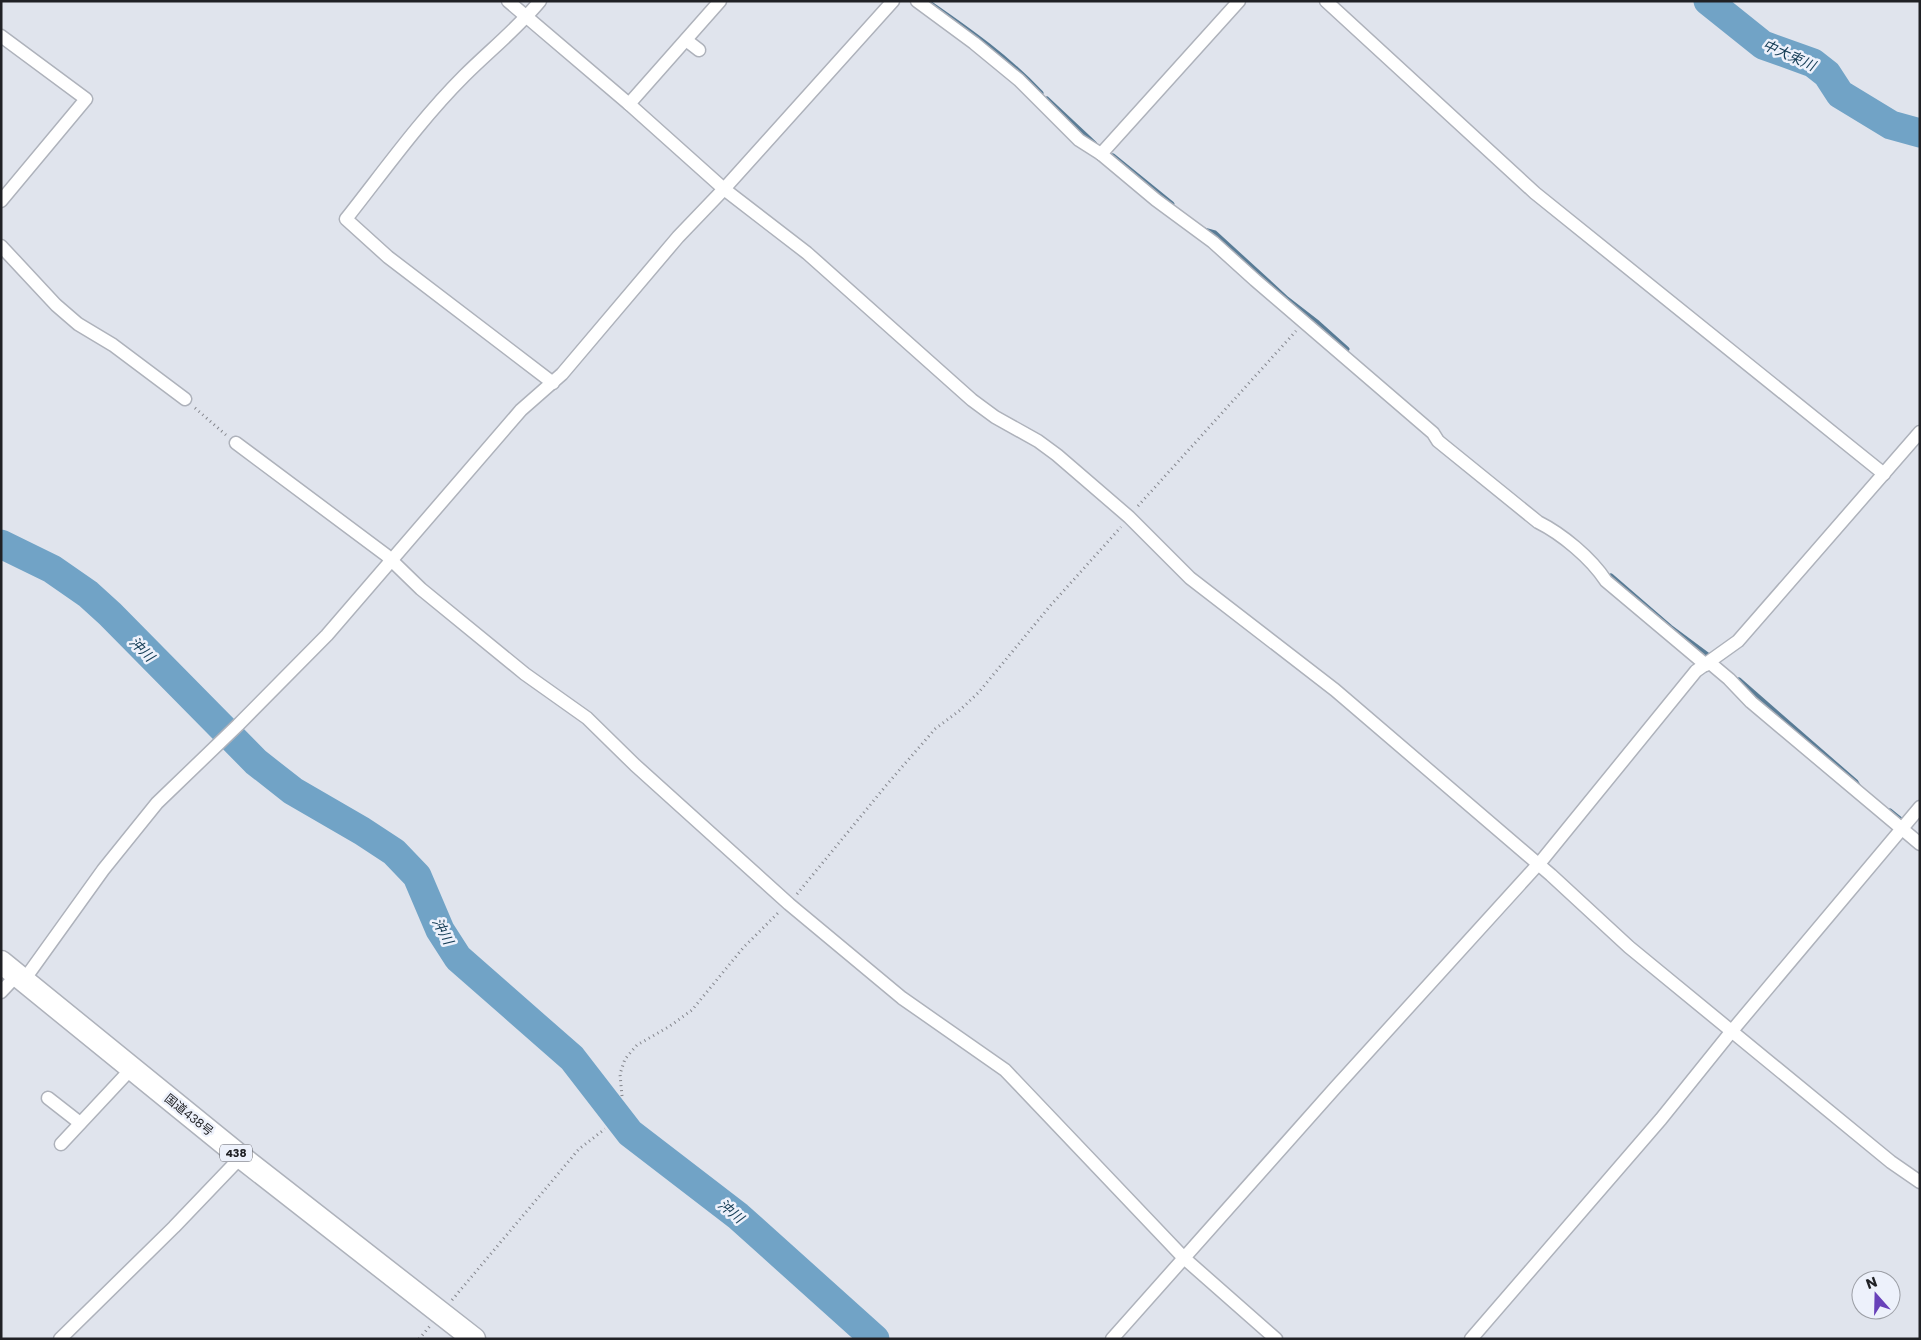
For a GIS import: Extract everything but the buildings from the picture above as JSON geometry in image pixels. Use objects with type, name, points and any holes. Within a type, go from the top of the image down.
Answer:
[{"type":"highway","name":"国道438号","points":[[14,972],[241,1157],[442,1312],[474,1339]]},
{"type":"street","points":[[508,1],[724,188],[807,253],[972,400],[995,417],[1038,441],[1057,455],[1129,516],[1190,578],[1335,690],[1537,864],[1629,947],[1891,1162],[1920,1182]]},
{"type":"street","points":[[540,1],[527,17],[464,76],[418,126],[346,220],[388,257],[553,383]]},
{"type":"street","points":[[628,104],[720,1]]},
{"type":"street","points":[[1,992],[14,972],[97,878],[157,803],[327,635],[521,410],[553,383],[678,237],[893,1]]},
{"type":"street","points":[[917,1],[974,42],[1019,80],[1079,140],[1104,151],[1156,200],[1213,242],[1254,280],[1433,433],[1438,440],[1538,522],[1551,529],[1598,568],[1606,581],[1729,679],[1751,702],[1904,825],[1920,844]]},
{"type":"street","points":[[1104,151],[1239,1]]},
{"type":"street","points":[[1326,1],[1535,193],[1884,474]]},
{"type":"street","points":[[1,36],[86,99],[1,201]]},
{"type":"street","points":[[686,40],[699,50]]},
{"type":"street","points":[[1,246],[56,305],[78,324],[113,345],[185,399]]},
{"type":"street","points":[[1112,1339],[1537,864],[1696,671],[1738,641],[1920,432]]},
{"type":"street","points":[[236,444],[386,554],[421,589],[525,674],[587,718],[635,765],[789,904],[902,998],[1005,1070],[1184,1258],[1276,1339]]},
{"type":"street","points":[[1471,1339],[1661,1119],[1731,1032],[1920,807]]},
{"type":"street","points":[[61,1144],[132,1068]]},
{"type":"street","points":[[48,1098],[80,1123]]},
{"type":"street","points":[[60,1339],[174,1227],[241,1157]]},
{"type":"path","points":[[622,1096],[620,1074],[625,1059],[637,1045],[670,1026],[692,1010],[743,948],[789,904],[935,729],[959,711],[979,692],[1050,606],[1129,516],[1304,322]]},
{"type":"path","points":[[185,399],[236,444]]},
{"type":"path","points":[[442,1312],[578,1149],[605,1130]]},
{"type":"waterway","name":"中大束川","points":[[1708,1],[1763,45],[1813,63],[1827,74],[1840,94],[1891,125],[1920,133]]},
{"type":"waterway","points":[[931,4],[1002,57],[1041,93]]},
{"type":"waterway","points":[[1047,99],[1095,144]]},
{"type":"waterway","points":[[1113,156],[1172,204]]},
{"type":"waterway","points":[[1204,230],[1215,233],[1287,299],[1347,349]]},
{"type":"waterway","name":"沖川","points":[[1,544],[52,569],[88,594],[256,762],[293,791],[394,852],[417,876],[440,930],[458,958],[572,1058],[630,1133],[738,1216],[875,1339]]},
{"type":"waterway","points":[[1611,576],[1670,627],[1709,656]]},
{"type":"waterway","points":[[1739,680],[1856,782],[1859,787]]},
{"type":"waterway","points":[[1890,811],[1906,824]]}]
